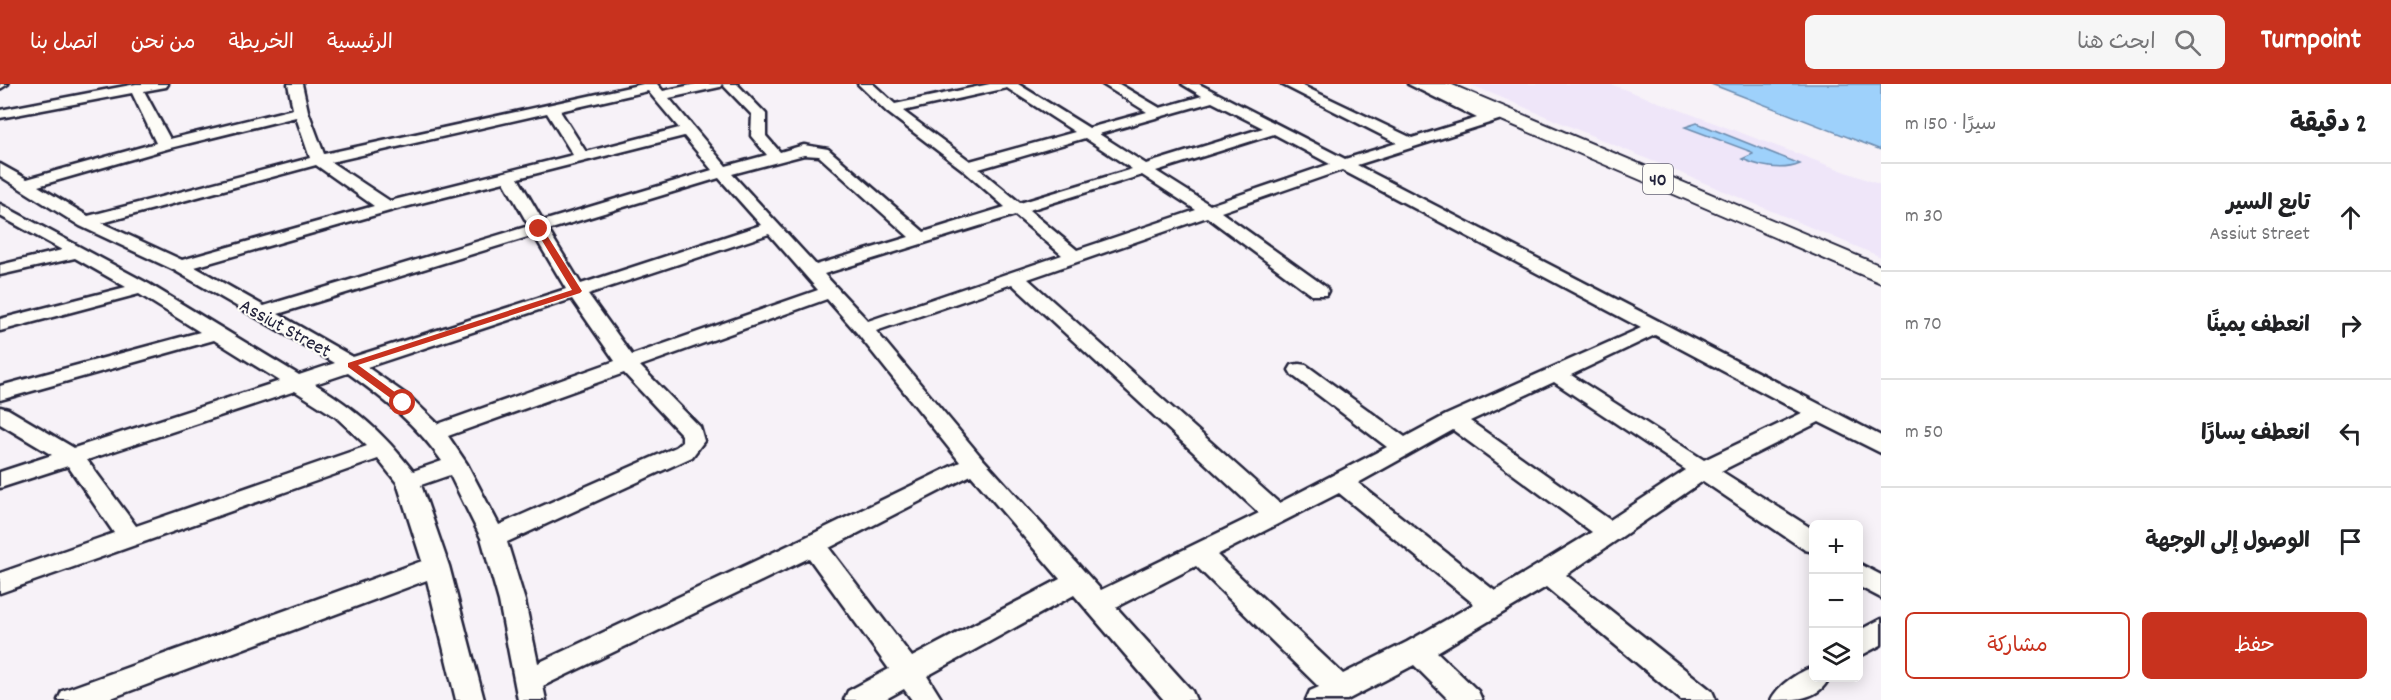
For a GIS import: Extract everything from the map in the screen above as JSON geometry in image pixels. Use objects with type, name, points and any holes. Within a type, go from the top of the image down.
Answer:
[{"type":"highway","name":"40","points":[[1434,84],[1497,116],[1881,264]]},
{"type":"highway","name":"40","points":[[1459,84],[1793,232],[1881,275]]},
{"type":"street","points":[[0,106],[132,86],[161,84]]},
{"type":"street","points":[[295,84],[301,111],[318,159],[387,207]]},
{"type":"street","points":[[86,222],[318,159],[551,108],[654,89],[715,84]]},
{"type":"street","points":[[729,84],[759,114],[761,120],[757,132],[759,139],[777,157]]},
{"type":"street","points":[[865,84],[892,109],[968,167],[1073,256]]},
{"type":"street","points":[[892,109],[1009,84],[1209,211],[1319,291]]},
{"type":"street","points":[[1109,84],[1159,113]]},
{"type":"street","points":[[1189,84],[1881,445]]},
{"type":"street","points":[[1288,84],[1410,143]]},
{"type":"street","points":[[1415,84],[1497,116]]},
{"type":"street","points":[[0,114],[132,86]]},
{"type":"street","points":[[132,86],[165,145]]},
{"type":"street","points":[[654,89],[770,228],[864,329],[974,464],[1182,700]]},
{"type":"street","points":[[968,167],[1214,98]]},
{"type":"street","points":[[551,108],[582,157]]},
{"type":"street","points":[[24,185],[165,145],[301,111]]},
{"type":"street","points":[[864,329],[1345,164],[1497,116]]},
{"type":"street","points":[[812,272],[1276,129]]},
{"type":"street","points":[[180,266],[387,207],[689,130]]},
{"type":"street","points":[[260,313],[722,172],[804,150],[823,152],[921,238]]},
{"type":"street","name":"Assiut Street","points":[[0,170],[86,222],[180,266],[351,365],[403,403],[434,433],[456,464],[493,538],[512,601],[530,690]]},
{"type":"street","points":[[493,538],[684,452],[691,446],[694,438],[692,432],[627,365],[577,291],[509,176]]},
{"type":"street","name":"Assiut Street","points":[[0,209],[142,288],[298,383],[344,412],[383,449],[408,481],[435,566],[470,700]]},
{"type":"street","points":[[0,480],[770,228]]},
{"type":"street","points":[[0,270],[78,252]]},
{"type":"street","points":[[1014,276],[1277,515]]},
{"type":"street","points":[[0,325],[142,288]]},
{"type":"street","points":[[434,433],[829,292]]},
{"type":"street","points":[[1098,604],[1341,482],[1454,420],[1658,327]]},
{"type":"street","points":[[0,393],[218,333]]},
{"type":"street","points":[[1299,370],[1403,447]]},
{"type":"street","points":[[1554,373],[1809,540]]},
{"type":"street","points":[[1200,554],[1330,695],[1417,650],[1547,574],[1703,471],[1820,413]]},
{"type":"street","points":[[0,414],[73,457],[131,538]]},
{"type":"street","points":[[1454,420],[1611,533]]},
{"type":"street","points":[[0,583],[383,449]]},
{"type":"street","points":[[408,481],[456,464]]},
{"type":"street","points":[[530,690],[974,464]]},
{"type":"street","points":[[1341,482],[1494,605]]},
{"type":"street","points":[[813,545],[928,700]]},
{"type":"street","points":[[72,700],[123,690],[435,566]]},
{"type":"street","points":[[1547,574],[1702,700]]},
{"type":"street","points":[[1860,574],[1881,588]]},
{"type":"street","points":[[858,700],[1078,581]]},
{"type":"street","points":[[1863,643],[1881,630]]},
{"type":"street","points":[[1417,650],[1468,700]]},
{"type":"street","points":[[1785,700],[1810,682]]},
{"type":"shaded area","points":[[1469,84],[1610,84],[1881,185],[1881,257]]},
{"type":"water","points":[[1711,84],[1881,84],[1881,150]]},
{"type":"water","points":[[1697,123],[1800,164],[1786,168],[1771,168],[1742,159],[1753,154],[1752,152],[1685,127]]},
{"type":"route","points":[[403,403],[351,365],[577,291],[539,229]]}]
